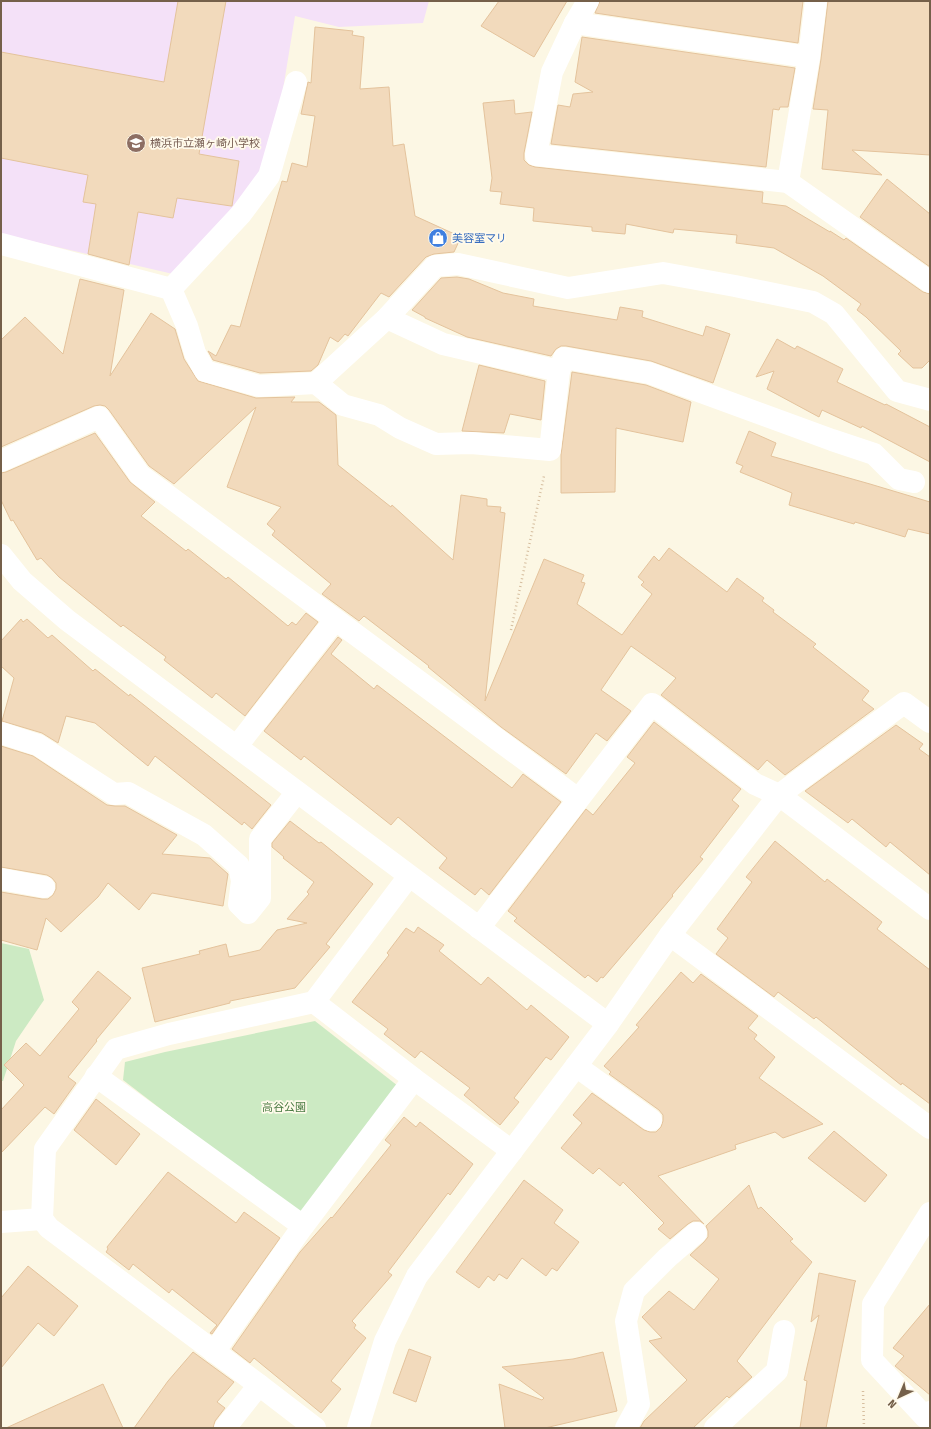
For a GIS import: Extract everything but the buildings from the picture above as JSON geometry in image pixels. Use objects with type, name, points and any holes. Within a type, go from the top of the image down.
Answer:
[{"type":"street","points":[[588,1],[575,23],[552,72],[536,155],[788,182],[930,282]]},
{"type":"street","points":[[788,182],[809,57],[816,1]]},
{"type":"street","points":[[575,23],[809,57]]},
{"type":"street","points":[[171,289],[241,214],[269,176],[296,82]]},
{"type":"street","points":[[1,244],[171,289]]},
{"type":"street","points":[[171,289],[187,326],[196,353],[205,371],[259,386],[316,383],[387,318],[435,266],[458,264],[568,288],[663,273],[812,302],[834,314],[897,391],[930,400]]},
{"type":"street","points":[[387,318],[443,344],[559,371]]},
{"type":"street","points":[[316,383],[343,405],[378,415],[400,428],[436,444],[471,443],[550,450],[559,371],[564,358],[649,373],[874,454],[900,479],[914,482]]},
{"type":"street","points":[[1,461],[99,417],[140,475],[578,800]]},
{"type":"street","points":[[1,554],[22,581],[68,620],[608,1024]]},
{"type":"street","points":[[237,746],[335,620]]},
{"type":"street","points":[[358,1428],[384,1341],[417,1276],[608,1024],[670,935],[778,795],[904,703],[930,722]]},
{"type":"street","points":[[479,928],[652,704],[755,784],[778,795],[930,909]]},
{"type":"street","points":[[1,733],[38,745],[114,794],[128,793],[204,835],[239,866],[242,880],[239,904],[248,913],[260,898],[260,839],[297,792]]},
{"type":"street","points":[[315,1428],[48,1228],[42,1219],[44,1149],[116,1049],[169,1034],[314,1002],[409,876]]},
{"type":"street","points":[[1,879],[44,887]]},
{"type":"street","points":[[670,935],[930,1128]]},
{"type":"street","points":[[314,1002],[414,1079],[512,1151]]},
{"type":"street","points":[[576,1066],[651,1120]]},
{"type":"street","points":[[96,1076],[303,1226]]},
{"type":"street","points":[[214,1352],[303,1226],[414,1079]]},
{"type":"street","points":[[930,1213],[873,1304],[872,1360],[925,1417],[930,1412]]},
{"type":"street","points":[[1,1222],[42,1219]]},
{"type":"street","points":[[626,1428],[640,1404],[626,1320],[634,1291],[667,1258],[696,1233]]},
{"type":"street","points":[[714,1428],[777,1371],[784,1330]]},
{"type":"street","points":[[225,1428],[259,1385]]},
{"type":"path","points":[[511,630],[550,450]]},
{"type":"shaded area","name":"横浜市立瀬ヶ崎小学校","points":[[1,1],[429,1],[423,23],[339,27],[295,16],[278,120],[263,167],[233,210],[173,274],[1,234]]},
{"type":"green space","points":[[1,943],[29,949],[44,1000],[16,1041],[3,1081],[1,1081]]},
{"type":"green space","name":"高谷公園","points":[[315,1021],[398,1086],[299,1215],[123,1080],[125,1062],[165,1052]]},
{"type":"place","name":"横浜市立瀬ヶ崎小学校","points":[[136,143]]},
{"type":"place","name":"美容室マリ","points":[[438,238]]}]
